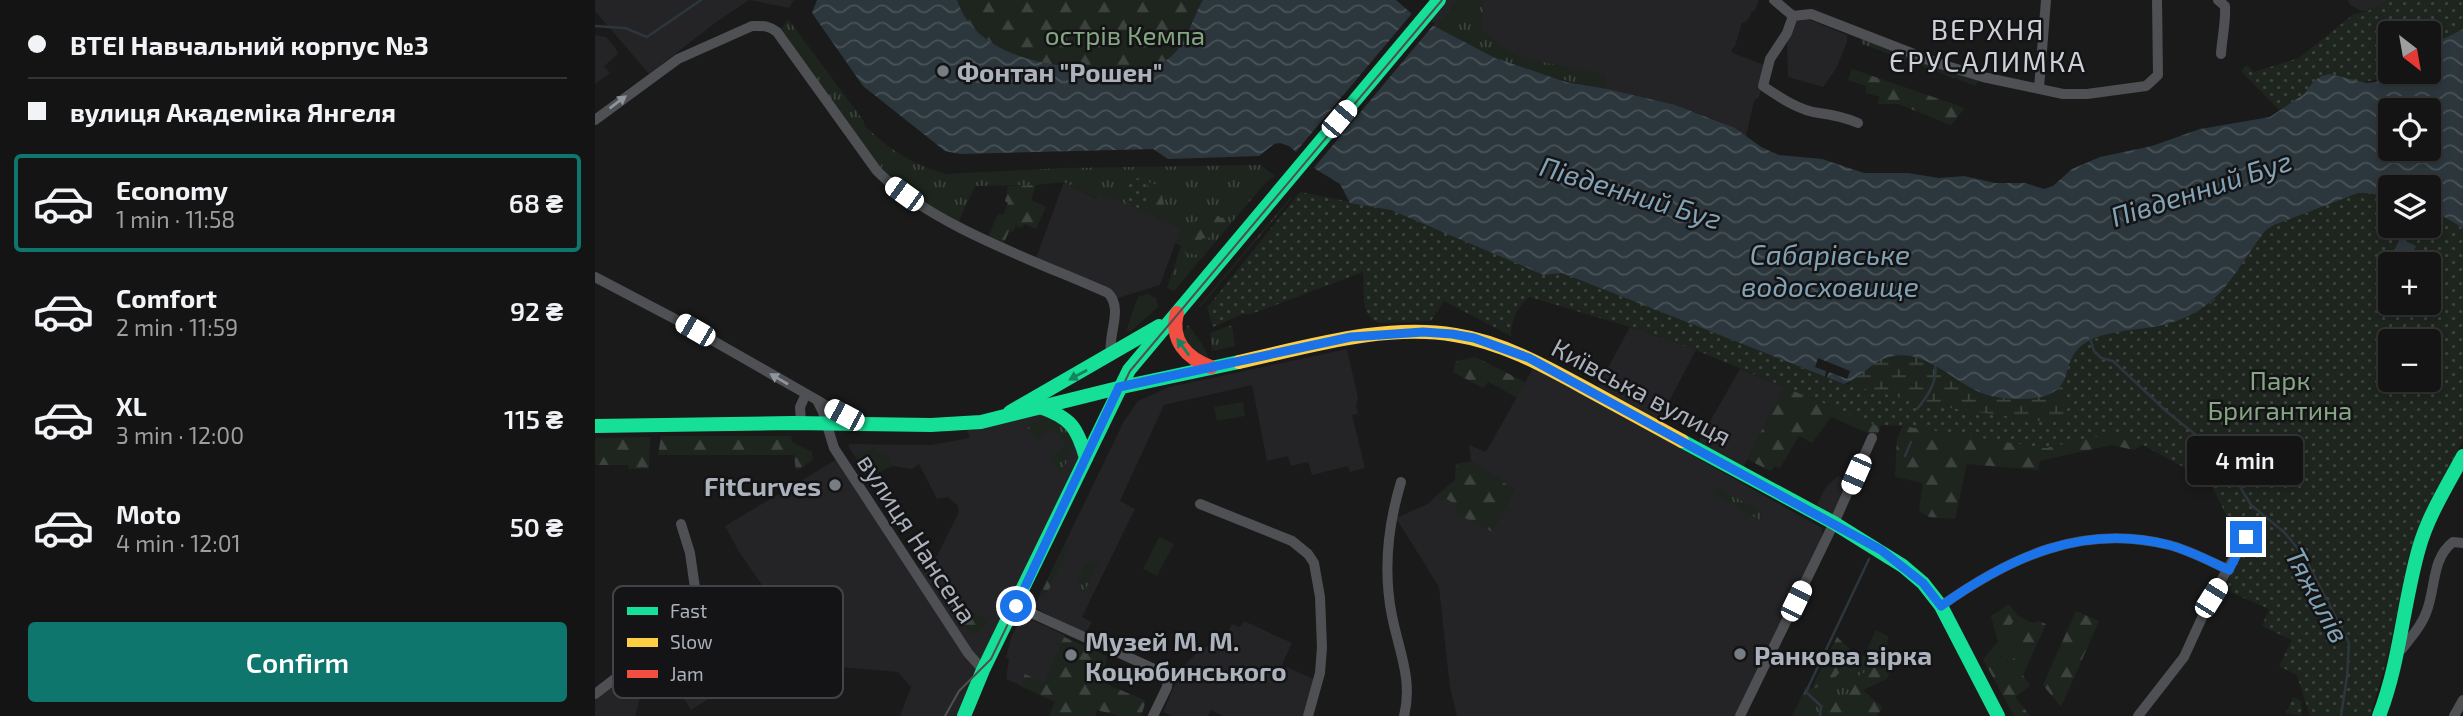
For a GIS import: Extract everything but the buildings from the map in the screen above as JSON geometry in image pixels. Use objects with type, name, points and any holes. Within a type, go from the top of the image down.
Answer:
[{"type":"main road","points":[[964,716],[983,670],[1129,370],[1438,2]]},
{"type":"main road","points":[[595,426],[801,423],[931,425],[981,422],[1005,415],[1111,356],[1177,313]]},
{"type":"main road","points":[[1177,313],[1174,334],[1180,346],[1194,360],[1212,367]]},
{"type":"main road","name":"Київська вулиця","points":[[1005,415],[1119,387],[1351,337],[1423,332],[1474,338],[1529,358],[1835,523],[1903,566],[1923,583],[1941,606],[1998,716]]},
{"type":"main road","points":[[1038,406],[1058,413],[1074,424],[1086,458]]},
{"type":"main road","points":[[2379,716],[2399,653],[2417,556],[2437,504],[2463,456]]},
{"type":"street","points":[[1774,0],[1793,16],[1811,14],[1937,63],[1983,77],[2063,94],[2087,94],[2146,86],[2153,81],[2158,75],[2159,64],[2157,0]]},
{"type":"street","points":[[2039,88],[2046,0]]},
{"type":"street","points":[[2218,0],[2225,6],[2226,24],[2221,54]]},
{"type":"street","points":[[1793,16],[1787,33],[1770,59],[1763,86],[1800,107],[1839,115],[1858,123]]},
{"type":"street","points":[[595,120],[678,59],[752,26],[766,25],[777,32],[877,170],[891,185],[968,231],[1108,293],[1115,299],[1111,356]]},
{"type":"street","points":[[595,277],[675,319],[856,424]]},
{"type":"street","points":[[801,423],[800,407],[806,394]]},
{"type":"street","name":"вулиця Нансена","points":[[817,400],[834,448],[968,653],[983,670]]},
{"type":"street","points":[[1740,716],[1835,523],[1872,438]]},
{"type":"street","points":[[1401,482],[1391,513],[1387,547],[1392,614],[1409,688],[1405,716]]},
{"type":"street","points":[[1200,504],[1292,541],[1308,554],[1314,563],[1320,597],[1322,647],[1319,673],[1308,716]]},
{"type":"street","points":[[681,524],[690,553],[695,586]]},
{"type":"street","points":[[1941,606],[1981,578],[2059,544],[2088,538],[2124,537],[2162,543],[2188,551],[2229,570]]},
{"type":"street","points":[[2138,716],[2184,657],[2211,598],[2246,537]]},
{"type":"street","points":[[2399,653],[2421,625],[2428,610],[2440,558],[2453,542],[2463,543]]},
{"type":"street","points":[[1016,606],[1161,672],[1168,678],[1167,687],[1153,716]]},
{"type":"street","points":[[595,694],[613,680]]},
{"type":"street","points":[[2454,716],[2463,700]]},
{"type":"shaded area","points":[[595,0],[749,0],[649,74],[595,11]]},
{"type":"shaded area","points":[[749,0],[794,0],[789,8]]},
{"type":"shaded area","points":[[1440,0],[1759,0],[1755,10],[1750,13],[1746,22],[1742,23],[1735,46],[1731,50],[1767,66],[1759,97],[1754,101],[1746,137],[1725,124],[1697,113],[1576,83],[1421,22]]},
{"type":"shaded area","points":[[2348,0],[2388,0],[2368,11],[2361,11],[2349,4]]},
{"type":"shaded area","points":[[1805,18],[1847,35],[1847,42],[1836,69],[1823,87],[1788,77],[1787,40],[1798,19]]},
{"type":"shaded area","points":[[595,35],[606,37],[618,54],[604,66],[610,73],[595,84]]},
{"type":"shaded area","points":[[1064,182],[1096,199],[1100,193],[1181,228],[1160,285],[1115,299],[1035,261]]},
{"type":"shaded area","points":[[1630,327],[1696,350],[1658,422],[1597,388]]},
{"type":"shaded area","points":[[1347,349],[1358,398],[1358,414],[1352,415],[1365,468],[1350,472],[1348,466],[1312,475],[1308,462],[1291,466],[1288,456],[1267,461],[1252,385],[1164,405],[1120,501],[1135,509],[1082,617],[1092,622],[1085,634],[1034,607],[1124,421],[1138,401],[1169,387]]},
{"type":"shaded area","points":[[1536,363],[1822,528],[1823,536],[1735,716],[1457,716],[1450,688],[1439,587],[1396,518],[1428,504],[1437,495],[1442,501],[1444,497],[1459,506],[1455,512],[1515,490],[1471,461],[1469,445],[1486,452]]},
{"type":"shaded area","points":[[1740,369],[1784,387],[1743,468],[1697,444]]},
{"type":"shaded area","points":[[1038,406],[1058,413],[1086,458],[965,716],[900,716],[911,687],[898,672],[843,667],[843,586],[763,586],[725,526],[839,458],[914,572],[937,556],[959,512],[958,506],[948,497],[937,499],[919,464],[912,469],[892,466],[869,477],[848,446],[931,445],[970,438],[965,423]]},
{"type":"shaded area","points":[[1838,476],[1852,483],[1836,517],[1816,507],[1826,487]]},
{"type":"shaded area","points":[[1025,617],[1065,635],[1040,694],[1006,679],[1009,659],[1006,658],[1011,638],[1020,620]]},
{"type":"shaded area","points":[[1244,621],[1292,643],[1282,665],[1316,680],[1307,716],[1223,716],[1211,710],[1208,716],[1172,716],[1163,712],[1182,668],[1201,649],[1209,646],[1219,649],[1232,624],[1240,627]]},
{"type":"shaded area","points":[[613,680],[613,698],[640,698],[635,716],[595,716],[595,694]]},
{"type":"shaded area","points":[[684,698],[710,698],[691,710]]},
{"type":"green space","name":"острів Кемпа","points":[[957,0],[1203,0],[1182,43],[1171,57],[1148,67],[1123,70],[1079,68],[1016,55],[980,34],[966,19]]},
{"type":"green space","points":[[1457,0],[1484,0],[1482,29],[1505,49],[1533,63],[1536,59],[1605,74],[1607,89],[1509,63],[1436,27]]},
{"type":"green space","points":[[2388,0],[2463,0],[2463,29],[2441,40],[2441,21],[2378,21],[2378,79],[2314,81],[2304,94],[2281,112],[2241,71],[2247,65],[2254,72],[2299,58],[2354,14],[2368,11]]},
{"type":"green space","points":[[788,19],[865,126],[902,155],[945,174],[1064,168],[1260,165],[1275,176],[1266,182],[1174,291],[1167,288],[1181,246],[1175,243],[1181,228],[1100,193],[1097,199],[1064,182],[975,186],[958,223],[919,200],[881,170],[781,30]]},
{"type":"green space","points":[[1860,36],[1978,78],[1976,86],[1862,44]]},
{"type":"green space","points":[[1852,69],[1965,108],[1951,125],[1898,104],[1877,104],[1880,97],[1866,93],[1866,86],[1848,80]]},
{"type":"green space","points":[[1147,178],[1149,212],[1128,204],[1127,179]]},
{"type":"green space","points":[[1147,181],[1160,187],[1168,221],[1149,212]]},
{"type":"green space","points":[[1036,185],[1031,200],[1046,207],[1036,229],[1024,224],[1022,228],[1016,226],[1013,232],[1009,231],[1004,243],[988,237],[998,214],[1003,215],[1008,203],[1005,201],[1008,186]]},
{"type":"green space","name":"Парк Бригантина","points":[[1300,192],[1391,210],[1544,274],[1562,273],[1844,384],[1930,405],[2045,422],[2068,419],[2062,380],[2081,331],[2204,310],[2216,299],[2266,230],[2358,193],[2369,193],[2378,195],[2378,238],[2441,238],[2441,215],[2463,228],[2463,441],[2430,501],[2409,553],[2387,659],[2370,716],[2310,716],[2297,675],[2279,666],[2292,640],[2262,626],[2269,609],[2221,588],[2246,537],[2230,522],[2209,481],[2119,432],[2045,448],[1904,426],[1876,425],[1696,350],[1530,297],[1516,314],[1511,336],[1444,301],[1431,321],[1379,323],[1368,314],[1366,308],[1363,272],[1251,314],[1242,314],[1213,327],[1207,308]]},
{"type":"green space","points":[[1292,198],[1200,307],[1199,306]]},
{"type":"green space","points":[[1213,212],[1221,218],[1227,217],[1229,223],[1223,231],[1211,233],[1208,239],[1203,238],[1199,255],[1184,253],[1182,240],[1187,230]]},
{"type":"green space","points":[[1148,294],[1156,298],[1158,307],[1131,331],[1126,331],[1138,297]]},
{"type":"green space","points":[[2220,294],[2182,353],[2344,673],[2165,415],[2045,432],[1848,386],[1855,369],[1852,362],[2203,309]]},
{"type":"green space","points":[[1188,325],[1209,359],[1202,359],[1180,336]]},
{"type":"green space","points":[[1232,325],[1235,346],[1212,351],[1210,333]]},
{"type":"green space","points":[[1475,357],[1527,383],[1518,398],[1488,382],[1483,388],[1453,372],[1456,361]]},
{"type":"green space","points":[[1784,387],[1881,425],[1878,434],[1875,436],[1831,417],[1812,443],[1799,436],[1780,468],[1775,466],[1770,471],[1747,459]]},
{"type":"green space","points":[[1243,402],[1245,416],[1217,421],[1214,407]]},
{"type":"green space","points":[[1049,418],[1060,422],[1072,434],[1072,448],[1061,473],[1051,460],[1065,445],[1053,429],[1037,440],[1026,425]]},
{"type":"green space","points":[[1903,426],[2045,448],[2119,432],[2143,444],[2134,450],[2111,445],[2040,461],[2038,470],[1967,464],[1955,519],[1929,517],[1919,511],[1923,483],[1895,477],[1897,438]]},
{"type":"green space","points":[[661,436],[791,436],[792,442],[812,452],[813,460],[796,471],[794,455],[658,455]]},
{"type":"green space","points":[[650,437],[649,469],[629,469],[628,465],[595,465],[595,438]]},
{"type":"green space","points":[[875,447],[880,456],[886,453],[892,466],[869,477],[855,456]]},
{"type":"green space","points":[[1471,461],[1515,490],[1493,532],[1455,513],[1458,506],[1445,498],[1442,501],[1437,495],[1455,480],[1456,464]]},
{"type":"green space","points":[[1715,486],[1764,513],[1760,520],[1711,493]]},
{"type":"green space","points":[[1159,537],[1174,544],[1157,576],[1143,569]]},
{"type":"green space","points":[[1063,547],[1068,549],[1046,596],[1038,600]]},
{"type":"green space","points":[[1100,561],[1084,592],[1077,582],[1085,565]]},
{"type":"green space","points":[[944,595],[988,621],[981,631],[971,634],[968,632]]},
{"type":"green space","points":[[2009,604],[2017,615],[1995,654],[2010,663],[2033,623],[2039,621],[2046,624],[2023,675],[2030,686],[2015,697],[2030,716],[2014,716],[1983,659],[1998,642],[1991,616]]},
{"type":"green space","points":[[2076,611],[2099,621],[2061,707],[2043,685]]},
{"type":"green space","points":[[2017,615],[2033,623],[2011,663],[1995,654]]},
{"type":"green space","points":[[1876,630],[1888,636],[1886,660],[1879,657],[1873,668],[1860,675],[1850,693],[1825,704],[1815,716],[1792,716],[1806,687],[1814,688],[1845,665],[1851,650],[1864,656]]},
{"type":"green space","points":[[1064,637],[1107,656],[1102,682],[1146,701],[1141,716],[1119,716],[1097,710],[1096,716],[1049,716],[1055,702],[1020,686],[1025,674],[1044,683]]},
{"type":"green space","points":[[1837,637],[1851,650],[1848,657],[1833,679],[1814,688],[1812,687]]},
{"type":"green space","points":[[1879,657],[1893,664],[1887,679],[1863,690],[1883,708],[1876,716],[1815,716],[1825,704],[1850,693],[1860,675],[1873,668]]},
{"type":"green space","points":[[2293,697],[2301,701],[2302,716],[2286,713]]},
{"type":"water","name":"Сабарівське водосховище","points":[[817,0],[957,0],[966,19],[980,34],[1016,55],[1079,68],[1123,70],[1148,67],[1171,57],[1182,43],[1203,0],[1396,0],[1421,22],[1495,58],[1566,82],[1675,105],[1735,128],[1761,147],[1779,155],[1822,159],[1864,173],[1908,173],[1939,178],[1964,176],[1995,183],[2025,183],[2044,189],[2053,186],[2072,169],[2100,157],[2152,146],[2200,129],[2270,117],[2304,94],[2314,81],[2329,74],[2367,83],[2378,81],[2378,84],[2441,84],[2441,40],[2463,29],[2463,228],[2441,215],[2441,175],[2378,175],[2378,195],[2358,193],[2266,230],[2222,290],[2196,312],[2158,326],[2110,333],[2092,339],[2076,351],[2065,378],[2052,393],[2039,397],[2000,398],[1971,388],[1926,361],[1902,355],[1883,359],[1844,384],[1562,273],[1544,275],[1391,210],[1350,203],[1340,184],[1317,170],[1289,146],[1280,143],[1274,144],[1259,156],[1168,159],[1153,149],[960,154],[945,151],[863,86],[812,13]]},
{"type":"water","points":[[2400,238],[2416,246],[2413,252],[2394,252]]},
{"type":"pier","points":[[1414,11],[1423,19],[1435,23],[1312,170],[1294,154]]},
{"type":"pier","points":[[1818,358],[1850,371],[1847,379],[1829,372],[1825,377],[1826,371],[1815,367]]},
{"type":"waterway","points":[[595,26],[625,28],[647,37],[701,0]]},
{"type":"waterway","name":"Тяжилів","points":[[2090,338],[2094,351],[2101,358],[2113,361],[2166,411],[2221,455],[2251,505],[2284,532],[2304,556],[2349,643],[2341,716]]},
{"type":"waterway","points":[[1917,409],[1931,388],[1935,363]]},
{"type":"waterway","points":[[1905,456],[1911,442]]},
{"type":"waterway","points":[[1820,716],[1821,706],[1806,692],[1869,559]]},
{"type":"tram line","points":[[945,716],[959,691],[991,659],[1130,371],[1442,0]]},
{"type":"traffic: fast","points":[[964,716],[983,670],[1129,370],[1439,0]]},
{"type":"traffic: fast","points":[[1010,412],[1159,326]]},
{"type":"traffic: fast","points":[[595,426],[793,423],[931,425],[981,422],[1122,387],[1239,362]]},
{"type":"traffic: fast","points":[[1040,407],[1059,415],[1071,425],[1086,458]]},
{"type":"traffic: fast","points":[[1682,441],[1834,523],[1903,566],[1923,583],[1941,606],[1998,716]]},
{"type":"traffic: fast","points":[[2379,716],[2392,675],[2423,536],[2438,501],[2463,456]]},
{"type":"traffic: slow","points":[[1239,362],[1374,334],[1428,332],[1472,338],[1537,363],[1682,441]]},
{"type":"traffic: jam","points":[[1177,313],[1176,332],[1182,347],[1194,359],[1211,367]]},
{"type":"place","name":"Фонтан \"Рошен\"","points":[[943,71]]},
{"type":"place","name":"FitCurves","points":[[835,485]]},
{"type":"place","name":"Ранкова зірка","points":[[1740,654]]},
{"type":"place","name":"Музей М. М. Коцюбинського","points":[[1071,655]]},
{"type":"district","name":"ВЕРХНЯ ЄРУСАЛИМКА","points":[[1988,45]]},
{"type":"route","points":[[1016,606],[1119,387],[1351,337],[1423,332],[1474,338],[1529,358],[1881,550],[1923,583],[1941,606],[1981,578],[2059,544],[2088,538],[2124,537],[2153,541],[2188,551],[2229,570],[2246,537]]},
{"type":"water label","name":"Південний Буг","points":[[2201,188]]},
{"type":"water label","name":"Південний Буг","points":[[1631,192]]}]
